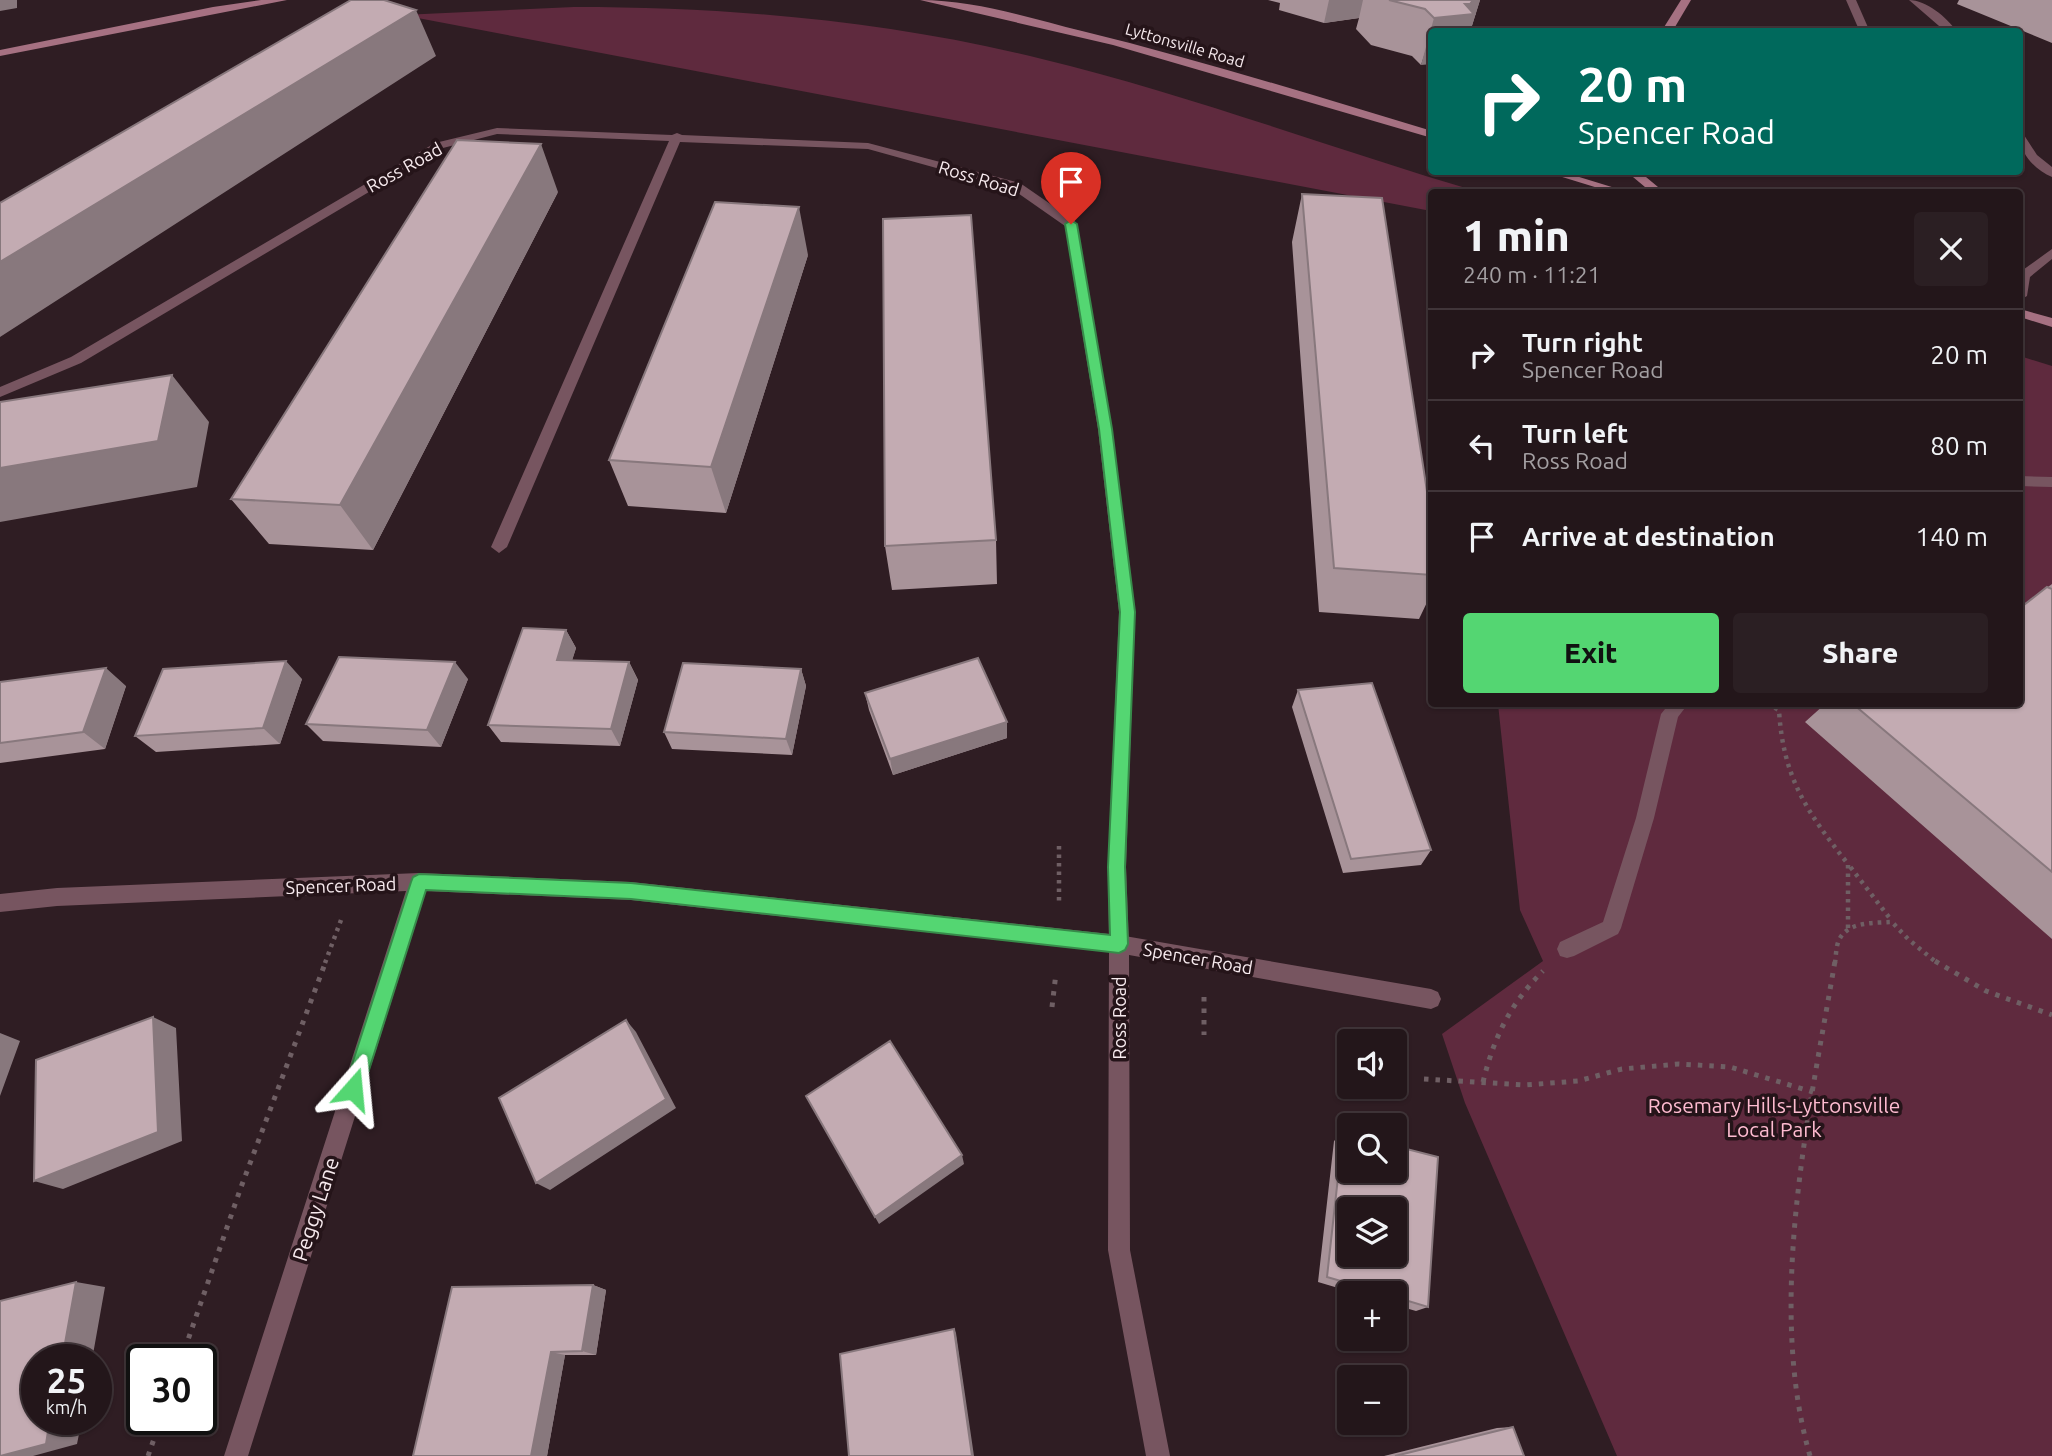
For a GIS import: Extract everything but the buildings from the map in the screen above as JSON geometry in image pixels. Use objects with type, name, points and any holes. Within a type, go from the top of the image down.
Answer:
[{"type":"street","points":[[0,54],[213,10],[282,0]]},
{"type":"street","name":"Lyttonsville Road","points":[[925,0],[984,10],[1155,51],[1428,134]]},
{"type":"street","points":[[1668,28],[1686,0]]},
{"type":"street","points":[[1851,0],[1864,28]]},
{"type":"street","points":[[1913,0],[1923,10],[1946,22],[1950,28]]},
{"type":"street","name":"Ross Road","points":[[0,392],[76,360],[439,145],[497,131],[677,136],[868,146],[1016,186],[1071,224],[1105,429],[1127,612],[1117,867],[1119,1250],[1158,1456]]},
{"type":"street","points":[[499,547],[677,136]]},
{"type":"street","points":[[2023,142],[2033,158],[2052,173]]},
{"type":"street","points":[[2023,156],[2033,158]]},
{"type":"street","points":[[1576,175],[1614,189]]},
{"type":"street","points":[[1637,175],[1654,189]]},
{"type":"street","points":[[2023,280],[2024,275],[2052,253]]},
{"type":"street","points":[[2023,314],[2052,323]]},
{"type":"street","points":[[2023,481],[2052,482]]},
{"type":"street","points":[[1567,949],[1611,928],[1645,818],[1670,714],[1676,707]]},
{"type":"street","name":"Spencer Road","points":[[0,903],[57,897],[419,882],[631,891],[1119,944],[1431,999]]},
{"type":"street","name":"Peggy Lane","points":[[236,1456],[419,882]]},
{"type":"path","points":[[1774,707],[1779,709],[1785,762],[1795,785],[1822,831],[1906,939],[1941,966],[1985,990],[2052,1015]]},
{"type":"path","points":[[1848,864],[1848,928]]},
{"type":"path","points":[[187,1344],[240,1190],[354,885]]},
{"type":"path","points":[[1810,1456],[1804,1435],[1794,1363],[1793,1293],[1798,1181],[1839,940],[1848,928],[1859,923],[1892,922]]},
{"type":"path","points":[[1483,1083],[1492,1045],[1507,1010],[1521,991],[1567,949]]},
{"type":"path","points":[[1424,1079],[1525,1085],[1578,1081],[1622,1069],[1679,1064],[1730,1067],[1813,1092]]},
{"type":"path","points":[[148,1456],[155,1435]]},
{"type":"green space","points":[[574,7],[692,10],[810,19],[927,35],[1097,73],[1469,189],[1428,189],[1428,210],[402,15]]},
{"type":"green space","name":"Rosemary Hills-Lyttonsville Local Park","points":[[2023,357],[2052,366],[2052,1456],[1617,1456],[1465,1103],[1442,1034],[1543,961],[1520,910],[1498,707],[2023,707]]},
{"type":"route","points":[[353,1089],[419,882],[631,891],[1119,944],[1117,867],[1127,612],[1105,429],[1071,224]]}]
